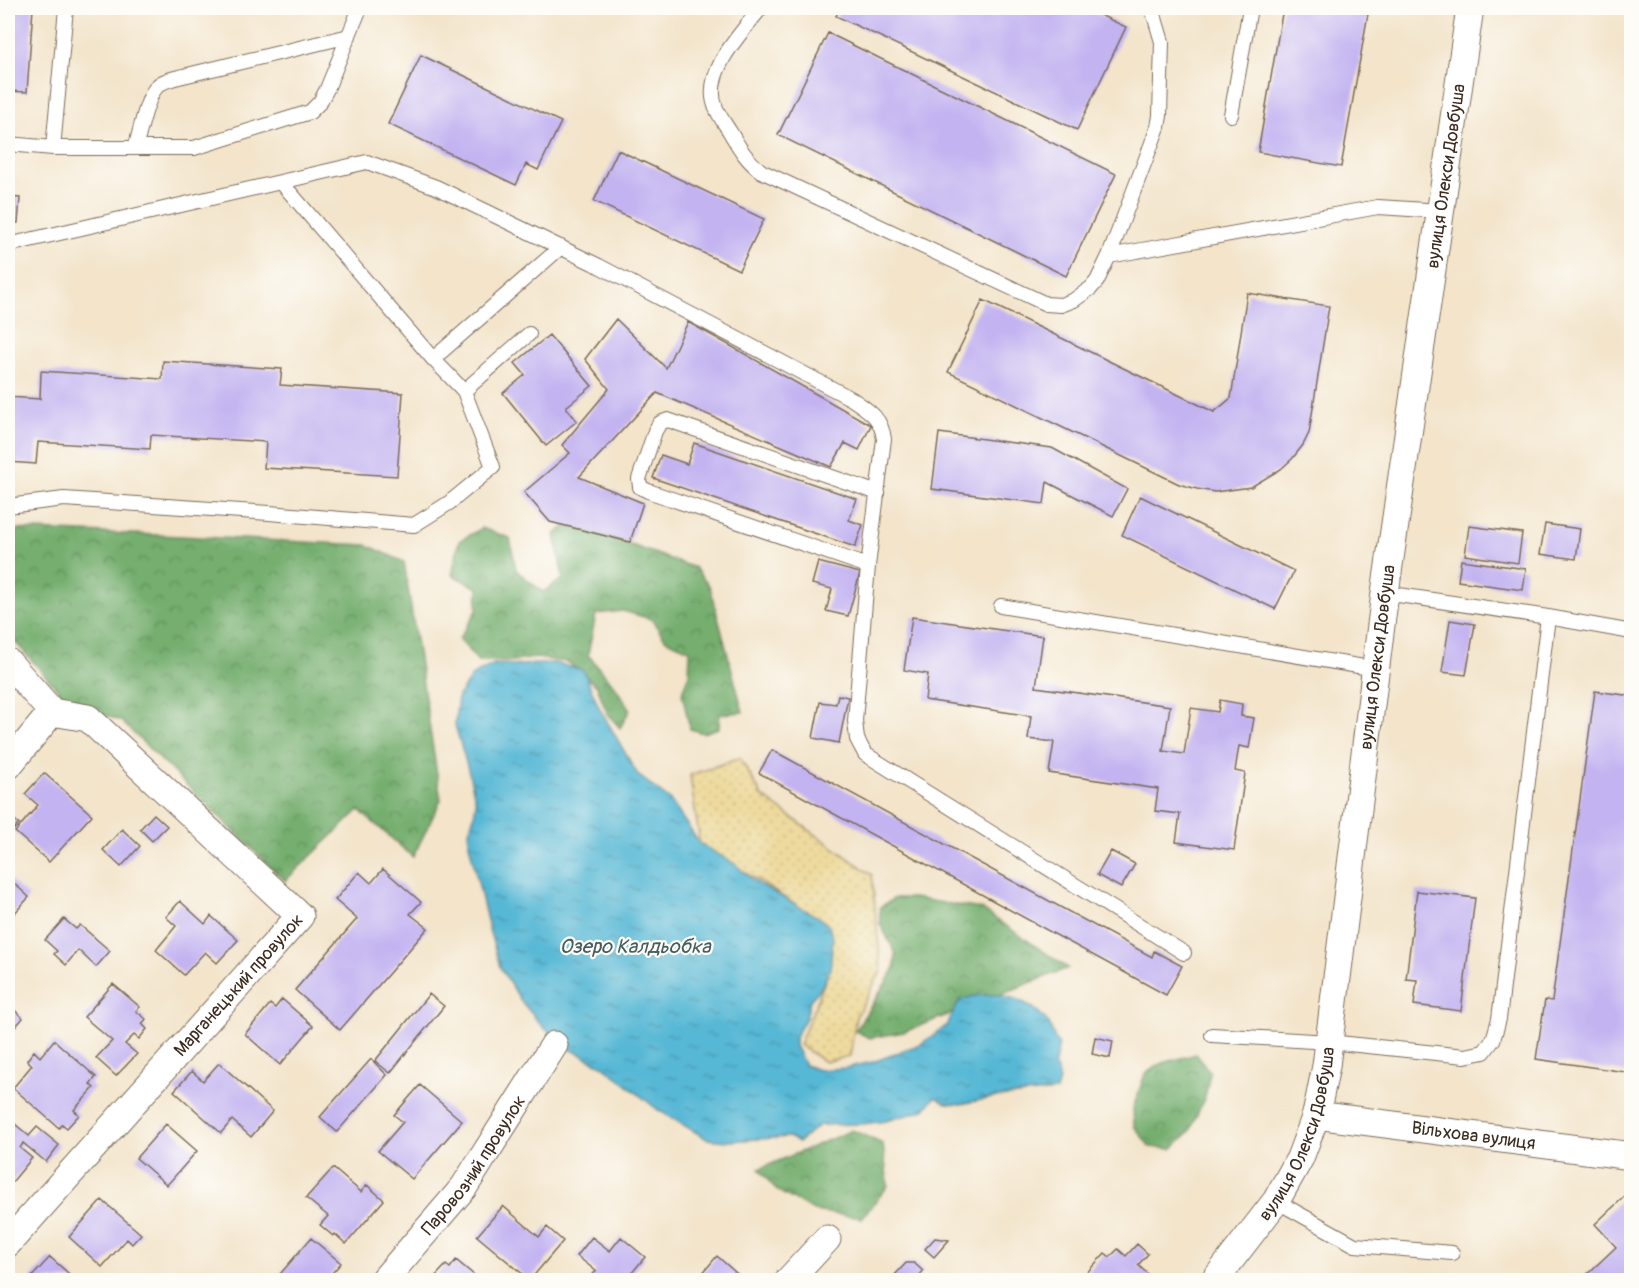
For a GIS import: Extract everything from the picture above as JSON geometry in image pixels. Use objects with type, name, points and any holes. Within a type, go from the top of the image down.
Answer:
[{"type":"street","name":"вулиця Олекси Довбуша","points":[[1221,1278],[1276,1201],[1300,1158],[1316,1115],[1326,1066],[1385,593],[1470,8]]},
{"type":"street","points":[[8,662],[52,712],[8,766]]},
{"type":"street","name":"Марганецький провулок","points":[[8,1243],[300,916],[88,718],[52,712]]},
{"type":"street","name":"Паровозний провулок","points":[[384,1281],[464,1187],[554,1045]]},
{"type":"street","name":"Вільхова вулиця","points":[[1316,1115],[1632,1156]]},
{"type":"street","points":[[789,1281],[826,1239]]},
{"type":"lane","points":[[53,148],[66,8]]},
{"type":"lane","points":[[8,144],[53,148],[194,148],[310,112],[324,95],[360,8]]},
{"type":"lane","points":[[761,8],[721,60],[714,78],[715,107],[744,156],[761,171],[1046,304],[1061,305],[1074,300],[1097,281],[1158,127],[1162,42],[1152,8]]},
{"type":"lane","points":[[1231,116],[1250,8]]},
{"type":"lane","points":[[135,148],[150,99],[155,88],[163,82],[349,36]]},
{"type":"lane","points":[[8,245],[367,162],[436,187],[561,247],[852,399],[874,415],[882,427],[884,439],[868,566],[855,721],[857,739],[865,754],[1184,953]]},
{"type":"lane","points":[[8,506],[64,499],[414,525],[449,503],[494,467],[464,391],[433,359],[281,182]]},
{"type":"lane","points":[[1108,256],[1378,207],[1441,211]]},
{"type":"lane","points":[[433,359],[561,247]]},
{"type":"lane","points":[[464,391],[529,334]]},
{"type":"lane","points":[[868,566],[648,491],[640,487],[639,479],[655,431],[660,423],[668,420],[878,493]]},
{"type":"lane","points":[[1385,593],[1548,616],[1632,632]]},
{"type":"lane","points":[[1001,606],[1376,669]]},
{"type":"lane","points":[[1212,1035],[1329,1042],[1465,1056],[1484,1052],[1493,1040],[1499,1019],[1548,616]]},
{"type":"lane","points":[[1276,1201],[1355,1245],[1452,1253]]},
{"type":"green space","points":[[570,523],[695,568],[710,587],[743,712],[720,714],[719,728],[703,733],[690,729],[682,693],[689,674],[690,650],[666,640],[651,619],[623,611],[596,614],[588,655],[617,689],[630,710],[620,728],[607,713],[597,686],[568,662],[536,658],[478,661],[459,639],[477,610],[478,588],[452,575],[459,541],[482,528],[510,538],[516,570],[543,592],[563,579],[555,534]]},
{"type":"green space","points":[[8,529],[367,545],[404,562],[441,800],[413,857],[359,810],[285,881],[121,721],[69,702],[8,634]]},
{"type":"green space","points":[[895,898],[913,898],[981,909],[1068,968],[904,1032],[870,1038],[855,1031],[894,970],[896,954],[880,924],[880,907]]},
{"type":"green space","points":[[1196,1054],[1210,1072],[1206,1094],[1190,1131],[1172,1149],[1150,1147],[1134,1126],[1133,1108],[1145,1074],[1162,1063]]},
{"type":"green space","points":[[852,1130],[883,1144],[888,1186],[862,1218],[814,1211],[776,1190],[759,1169]]},
{"type":"sand","points":[[740,758],[762,796],[872,875],[881,971],[856,1017],[850,1056],[825,1062],[799,1045],[830,969],[828,925],[700,844],[690,775]]},
{"type":"water","name":"Озеро Калдьобка","points":[[554,663],[583,670],[600,709],[638,775],[670,800],[700,844],[735,864],[755,882],[818,917],[828,925],[833,938],[830,969],[821,988],[810,1000],[806,1018],[795,1037],[795,1046],[805,1065],[818,1070],[845,1068],[873,1062],[921,1044],[946,1026],[960,1000],[980,995],[992,995],[1010,997],[1026,1004],[1048,1023],[1059,1045],[1054,1066],[1059,1078],[1056,1091],[997,1097],[961,1104],[946,1103],[935,1097],[924,1110],[886,1121],[819,1125],[799,1142],[789,1137],[728,1141],[707,1139],[658,1110],[602,1065],[570,1049],[543,1027],[521,1001],[500,967],[469,844],[469,831],[476,802],[455,725],[458,696],[473,675],[494,664]]},
{"type":"building","points":[[8,8],[33,8],[27,92],[8,91]]},
{"type":"building","points":[[840,8],[1085,8],[1126,27],[1077,130],[836,16]]},
{"type":"building","points":[[1283,8],[1369,8],[1341,167],[1258,152]]},
{"type":"building","points":[[828,33],[1116,174],[1066,276],[778,135]]},
{"type":"building","points":[[421,55],[561,122],[538,170],[526,164],[516,185],[388,124]]},
{"type":"building","points":[[618,150],[764,219],[739,270],[594,201]]},
{"type":"building","points":[[8,197],[20,198],[18,223],[8,222]]},
{"type":"building","points":[[1247,293],[1329,306],[1309,433],[1292,459],[1281,469],[1251,487],[1215,492],[1179,484],[948,372],[983,300],[1214,412],[1231,398]]},
{"type":"building","points":[[616,319],[666,368],[688,322],[871,425],[859,450],[845,443],[831,467],[657,393],[579,477],[643,503],[630,542],[550,522],[524,492],[570,453],[562,445],[609,389],[585,359]]},
{"type":"building","points":[[549,335],[592,386],[566,407],[577,421],[546,446],[503,393],[525,375],[515,363]]},
{"type":"building","points":[[163,361],[282,369],[280,385],[403,393],[397,476],[264,468],[266,442],[151,435],[150,449],[38,442],[36,464],[8,462],[8,397],[40,399],[41,371],[162,379]]},
{"type":"building","points":[[939,433],[1052,448],[1127,489],[1113,516],[1047,482],[1044,504],[932,489]]},
{"type":"building","points":[[694,443],[857,499],[849,520],[863,525],[855,547],[653,478],[661,455],[687,464]]},
{"type":"building","points":[[1140,496],[1294,571],[1275,609],[1122,535]]},
{"type":"building","points":[[1545,524],[1580,529],[1576,559],[1540,554]]},
{"type":"building","points":[[1469,526],[1522,533],[1518,563],[1465,555]]},
{"type":"building","points":[[1461,560],[1526,569],[1523,590],[1458,581]]},
{"type":"building","points":[[818,562],[860,573],[848,616],[826,611],[832,589],[812,584]]},
{"type":"building","points":[[912,617],[1043,636],[1036,687],[1170,706],[1163,751],[1184,754],[1191,708],[1218,712],[1220,700],[1242,704],[1241,716],[1254,718],[1249,748],[1239,746],[1235,771],[1245,773],[1234,850],[1176,842],[1180,814],[1155,811],[1158,789],[1049,773],[1054,742],[1028,739],[1031,716],[925,700],[928,674],[904,670]]},
{"type":"building","points":[[1450,620],[1475,624],[1466,675],[1442,672]]},
{"type":"building","points":[[1595,691],[1632,696],[1632,1073],[1536,1059],[1545,1000],[1552,1001]]},
{"type":"building","points":[[838,695],[848,697],[839,743],[813,738],[820,702],[836,704]]},
{"type":"building","points":[[772,750],[1152,957],[1154,951],[1182,966],[1166,995],[759,773]]},
{"type":"building","points":[[44,773],[92,815],[49,862],[15,832],[38,805],[25,794]]},
{"type":"building","points":[[8,814],[19,824],[9,834],[8,832]]},
{"type":"building","points":[[154,814],[167,826],[152,841],[140,829]]},
{"type":"building","points":[[122,829],[140,846],[121,867],[103,850]]},
{"type":"building","points":[[1111,851],[1135,864],[1121,888],[1097,875]]},
{"type":"building","points":[[383,869],[421,902],[410,914],[428,928],[340,1030],[295,990],[357,919],[335,900],[359,872],[371,883]]},
{"type":"building","points":[[8,878],[29,897],[14,914],[8,910]]},
{"type":"building","points":[[1417,891],[1475,898],[1461,1011],[1414,1005],[1417,980],[1406,979]]},
{"type":"building","points":[[180,901],[205,924],[211,916],[238,940],[217,963],[205,952],[184,975],[156,950],[176,926],[166,917]]},
{"type":"building","points":[[64,919],[76,929],[80,925],[110,951],[96,967],[78,950],[66,965],[54,954],[57,951],[45,940]]},
{"type":"building","points":[[113,984],[140,1007],[136,1011],[146,1019],[142,1024],[147,1029],[139,1039],[134,1035],[125,1044],[137,1054],[116,1076],[96,1058],[112,1041],[84,1017]]},
{"type":"building","points":[[429,994],[444,1006],[390,1073],[375,1061]]},
{"type":"building","points":[[8,996],[13,1001],[9,1005],[23,1018],[11,1032],[8,1029]]},
{"type":"building","points":[[282,999],[313,1026],[280,1065],[245,1034],[270,1004],[275,1008]]},
{"type":"building","points":[[1095,1037],[1113,1041],[1110,1058],[1092,1054]]},
{"type":"building","points":[[54,1040],[96,1077],[90,1084],[94,1088],[74,1110],[79,1115],[67,1128],[62,1124],[59,1128],[13,1088],[32,1065],[27,1060],[34,1051],[40,1057]]},
{"type":"building","points":[[371,1059],[387,1075],[337,1132],[320,1117]]},
{"type":"building","points":[[219,1063],[273,1111],[251,1137],[232,1120],[221,1133],[174,1091],[192,1071],[203,1081]]},
{"type":"building","points":[[420,1085],[462,1121],[412,1179],[378,1151],[403,1122],[394,1115]]},
{"type":"building","points":[[8,1118],[29,1136],[37,1127],[59,1145],[46,1162],[23,1143],[20,1148],[32,1158],[8,1187]]},
{"type":"building","points":[[166,1124],[197,1151],[167,1185],[136,1158]]},
{"type":"building","points":[[333,1168],[361,1192],[367,1185],[384,1200],[346,1244],[320,1225],[328,1216],[306,1198]]},
{"type":"building","points":[[1626,1195],[1632,1201],[1632,1280],[1581,1280],[1616,1247],[1595,1224]]},
{"type":"building","points":[[102,1200],[141,1234],[132,1244],[127,1239],[102,1267],[69,1237]]},
{"type":"building","points":[[503,1206],[539,1237],[547,1227],[563,1241],[530,1280],[477,1236]]},
{"type":"building","points":[[592,1237],[610,1251],[621,1237],[645,1257],[626,1280],[588,1280],[596,1271],[577,1256]]},
{"type":"building","points":[[311,1238],[341,1263],[326,1280],[275,1280]]},
{"type":"building","points":[[935,1238],[949,1240],[934,1257],[925,1249]]},
{"type":"building","points":[[1137,1244],[1148,1254],[1138,1265],[1154,1280],[1080,1280],[1105,1253],[1110,1257],[1118,1249],[1126,1256]]},
{"type":"building","points":[[717,1256],[744,1280],[707,1280],[701,1275]]},
{"type":"building","points":[[50,1257],[76,1280],[29,1280]]},
{"type":"building","points":[[456,1260],[480,1280],[432,1280],[446,1265],[450,1268]]},
{"type":"building","points":[[906,1263],[914,1263],[923,1271],[916,1280],[893,1280],[893,1277]]}]
